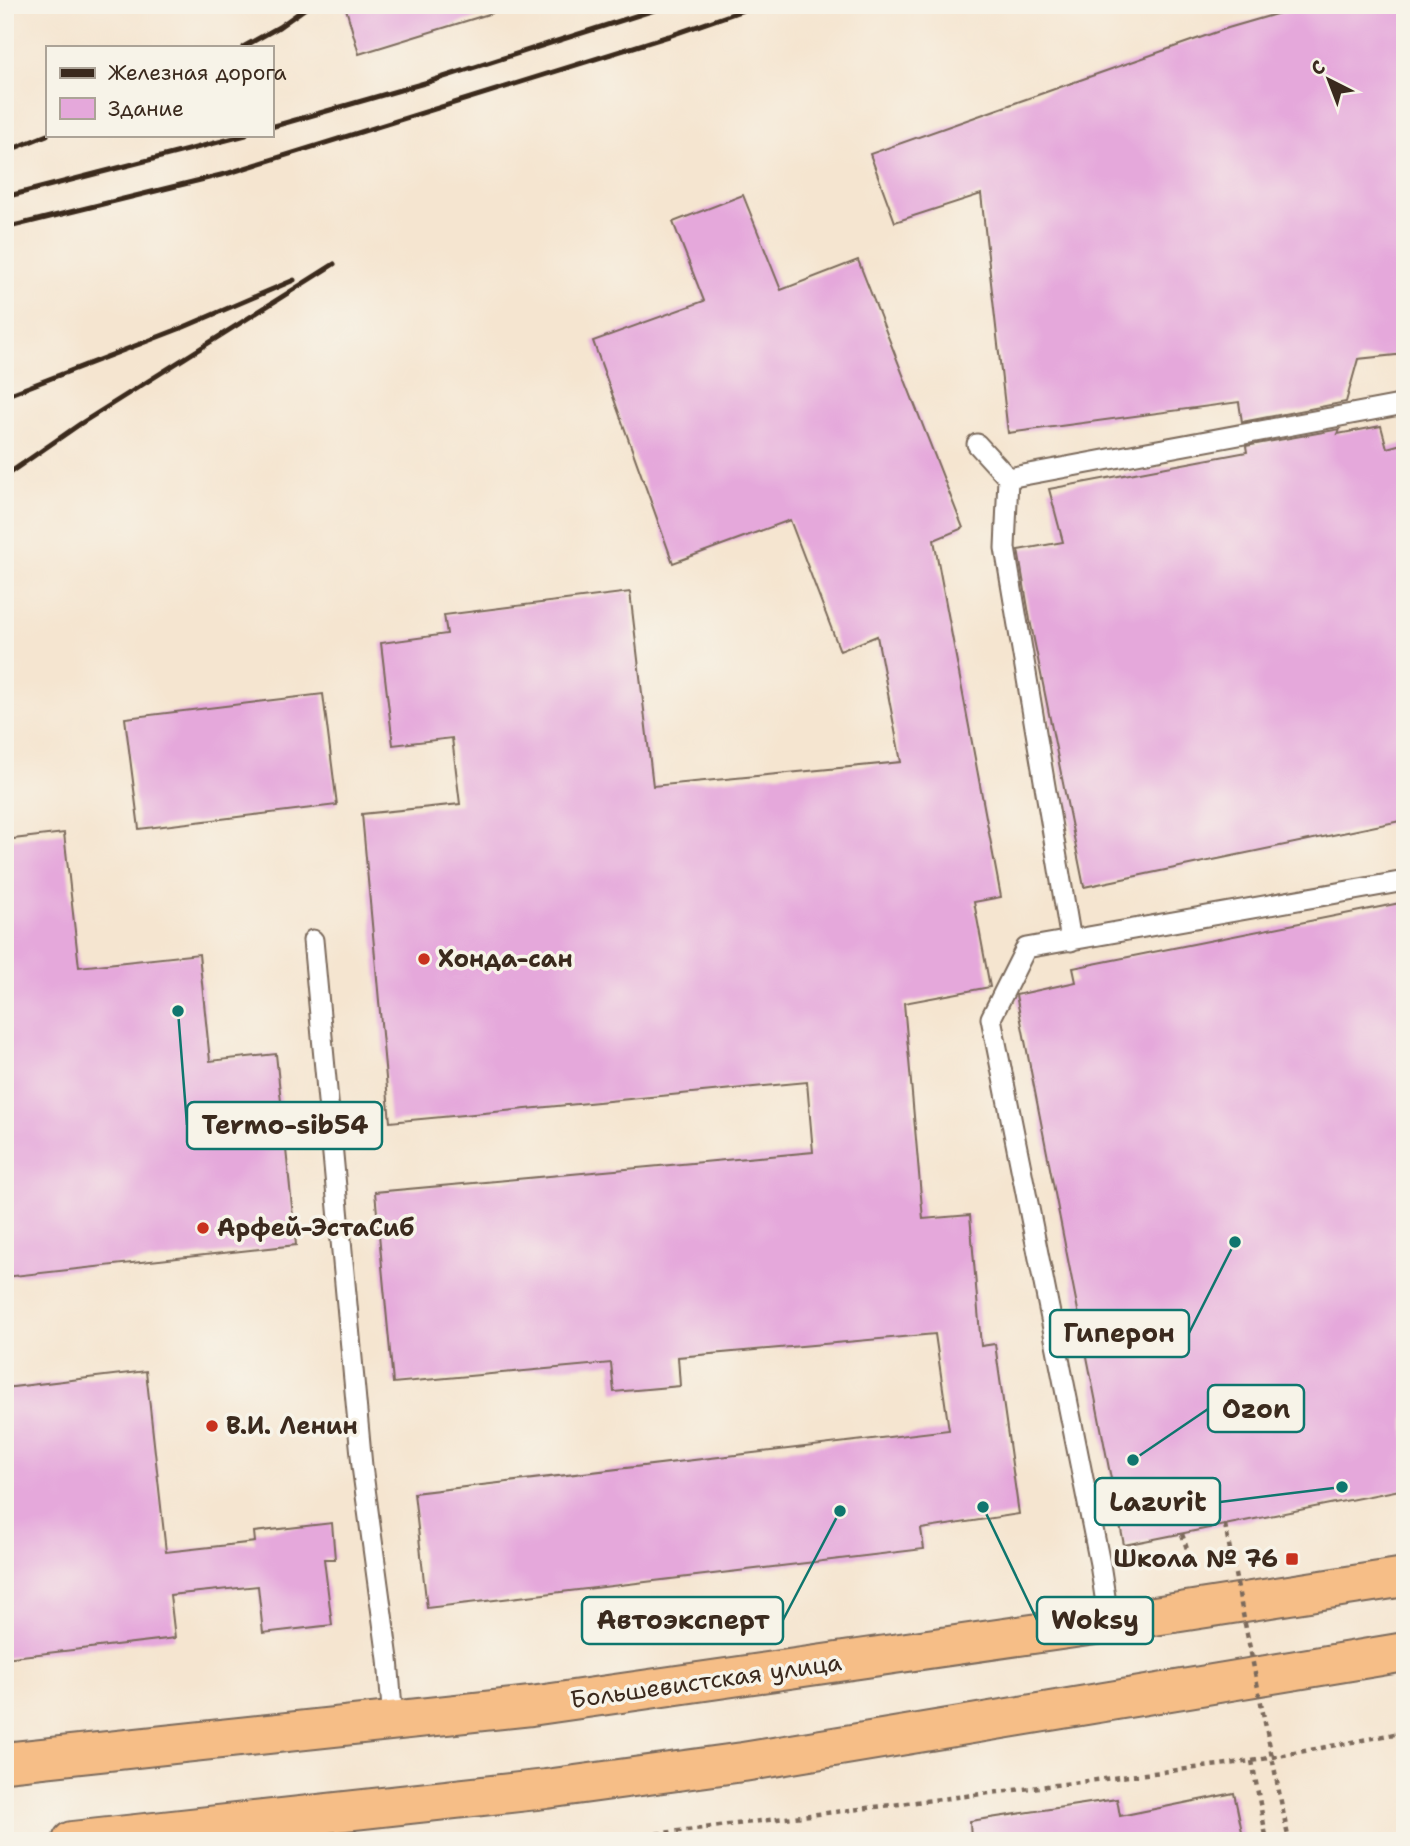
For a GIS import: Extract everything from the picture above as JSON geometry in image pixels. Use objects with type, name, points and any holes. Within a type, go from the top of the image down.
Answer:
[{"type":"highway","name":"Большевистская улица","points":[[5,1762],[531,1706],[1110,1623],[1405,1577]]},
{"type":"highway","points":[[72,1841],[546,1789],[743,1762],[1405,1652]]},
{"type":"lane","points":[[1007,478],[1405,404]]},
{"type":"lane","points":[[977,444],[1007,478],[1005,548],[1071,941]]},
{"type":"lane","points":[[1110,1623],[991,1018],[1026,948],[1405,881]]},
{"type":"lane","points":[[313,940],[362,1466],[388,1659],[393,1721]]},
{"type":"path","points":[[1225,1525],[1289,1841]]},
{"type":"path","points":[[1182,1534],[1189,1555]]},
{"type":"path","points":[[597,1841],[1252,1761],[1405,1732]]},
{"type":"path","points":[[1252,1761],[1268,1841]]},
{"type":"building","points":[[345,5],[490,5],[492,13],[359,54]]},
{"type":"building","points":[[1307,5],[1405,5],[1405,354],[1358,359],[1346,402],[1242,422],[1239,402],[1008,433],[981,194],[895,222],[870,154],[1228,28]]},
{"type":"building","points":[[743,195],[781,290],[858,260],[963,528],[934,540],[1001,897],[974,902],[990,987],[904,1003],[923,1219],[970,1215],[981,1346],[995,1344],[1019,1514],[921,1529],[924,1549],[427,1608],[414,1493],[949,1430],[935,1334],[678,1357],[680,1386],[614,1392],[611,1363],[393,1383],[375,1192],[813,1152],[807,1082],[390,1122],[362,814],[460,804],[452,738],[393,745],[381,643],[447,634],[444,615],[630,592],[653,786],[901,762],[877,636],[840,651],[790,520],[673,563],[593,341],[704,301],[673,222]]},
{"type":"building","points":[[1381,426],[1387,448],[1405,443],[1405,820],[1084,887],[1018,550],[1063,542],[1049,489],[1247,452],[1246,446],[1340,429],[1338,434]]},
{"type":"building","points":[[323,694],[337,805],[139,829],[125,718]]},
{"type":"building","points":[[64,833],[79,967],[199,954],[210,1061],[276,1054],[296,1245],[5,1277],[5,840]]},
{"type":"building","points":[[1405,902],[1405,1489],[1124,1545],[1016,995],[1076,982],[1073,968]]},
{"type":"building","points":[[146,1371],[166,1552],[255,1542],[254,1532],[332,1523],[335,1559],[324,1559],[332,1625],[263,1633],[258,1586],[170,1595],[175,1638],[5,1658],[5,1388]]},
{"type":"building","points":[[1234,1793],[1244,1841],[971,1841],[970,1821],[1117,1799],[1120,1816]]},
{"type":"railway","points":[[245,46],[279,27],[310,5]]},
{"type":"railway","points":[[273,126],[428,82],[670,5]]},
{"type":"railway","points":[[5,228],[229,173],[669,36],[758,5]]},
{"type":"railway","points":[[5,152],[46,135]]},
{"type":"railway","points":[[5,197],[242,136]]},
{"type":"railway","points":[[5,476],[80,424],[334,264]]},
{"type":"railway","points":[[5,396],[184,327],[294,280]]},
{"type":"place","name":"Хонда-сан","points":[[424,959]]},
{"type":"place","name":"Termo-sib54","points":[[178,1011]]},
{"type":"place","name":"Арфей-ЭстаСиб","points":[[203,1228]]},
{"type":"place","name":"Гиперон","points":[[1235,1242]]},
{"type":"place","name":"В.И. Ленин","points":[[212,1426]]},
{"type":"place","name":"Ozon","points":[[1133,1460]]},
{"type":"place","name":"Lazurit","points":[[1342,1487]]},
{"type":"place","name":"Woksy","points":[[983,1507]]},
{"type":"place","name":"Автоэксперт","points":[[840,1511]]},
{"type":"place","name":"Школа № 76","points":[[1292,1559]]}]
